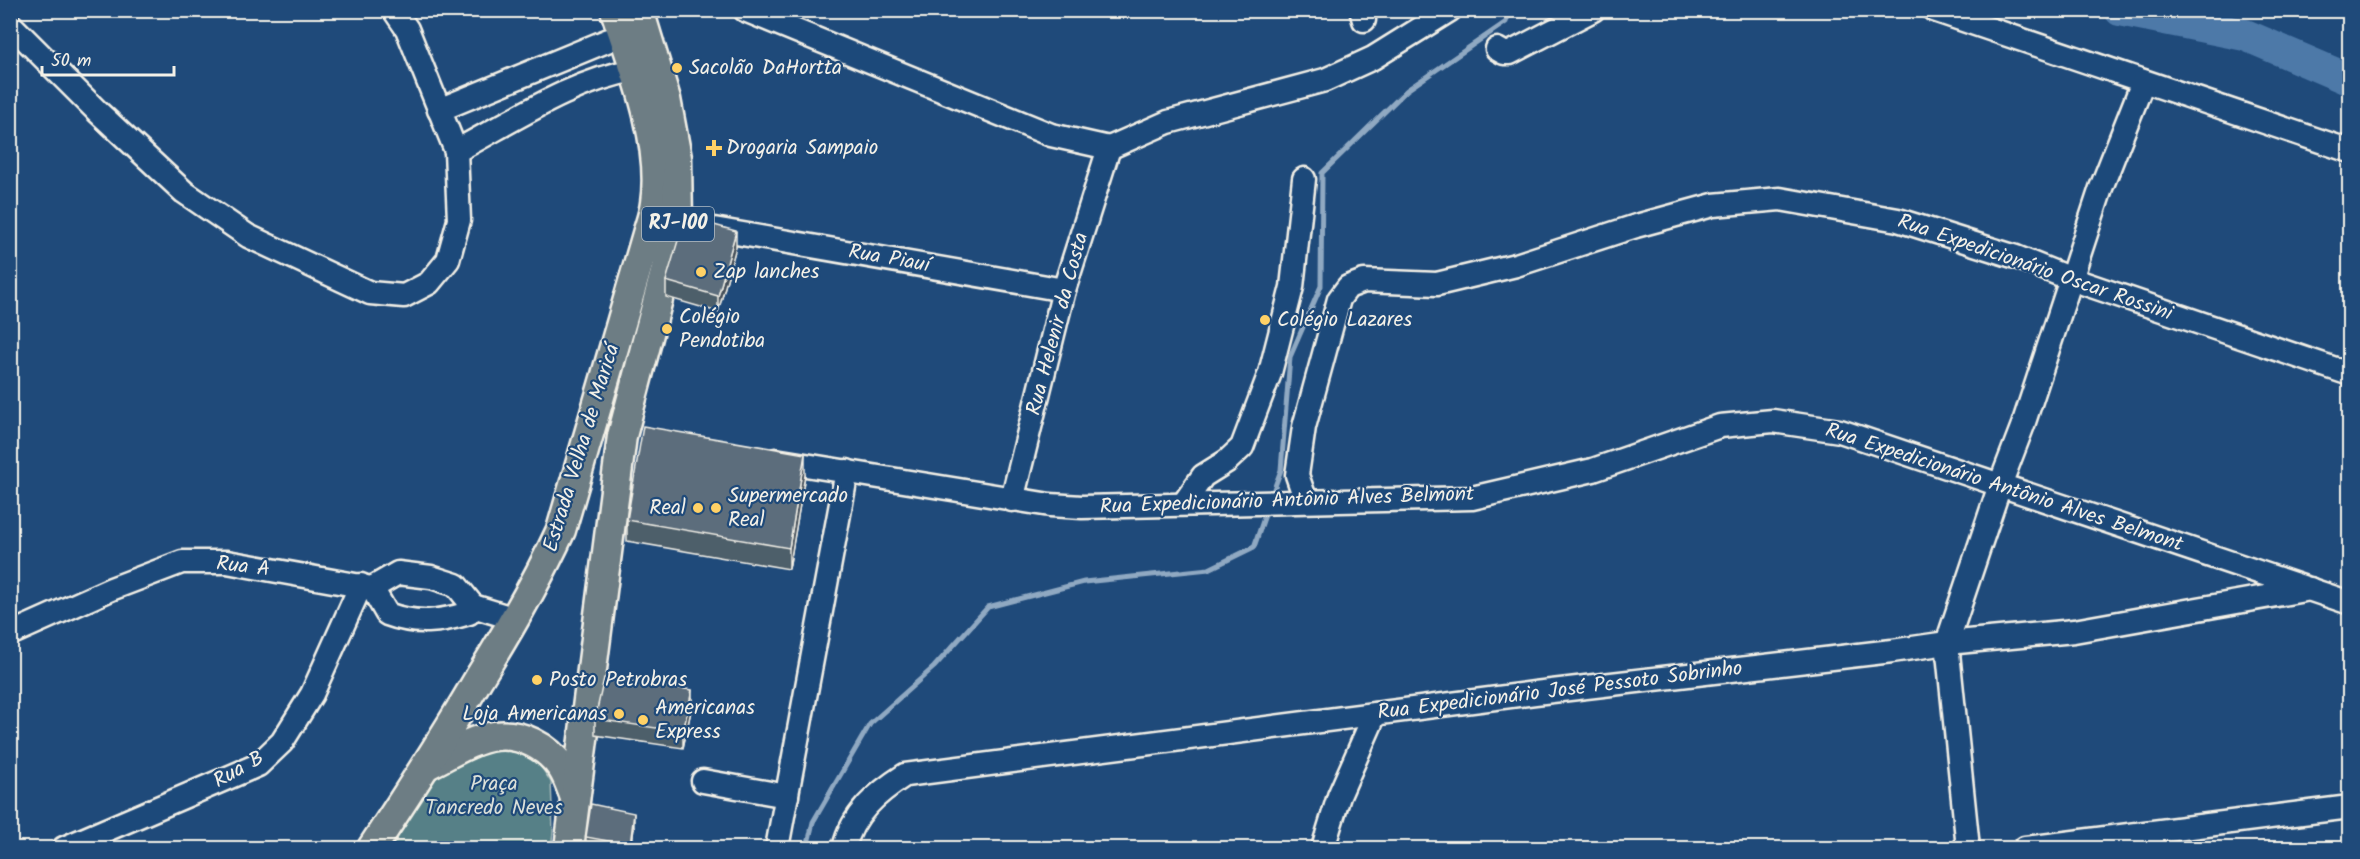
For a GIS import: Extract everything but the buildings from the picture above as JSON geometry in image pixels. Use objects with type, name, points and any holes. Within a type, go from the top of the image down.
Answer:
[{"type":"main road","name":"Estrada Velha de Maricá","points":[[569,849],[608,540],[634,438],[678,223],[677,158],[666,99],[639,10]]},
{"type":"main road","name":"Estrada Velha de Maricá","points":[[372,849],[427,765],[515,619],[541,573],[561,530],[656,202],[655,153],[647,114],[619,23]]},
{"type":"main road","points":[[561,530],[574,521],[583,518],[592,519],[601,526],[608,540]]},
{"type":"main road","points":[[427,765],[467,745],[493,736],[516,735],[540,746],[562,767],[575,798]]},
{"type":"street","points":[[10,24],[97,111],[184,192],[248,236],[370,293],[404,296],[429,283],[448,260],[459,220],[456,151],[407,29],[394,10]]},
{"type":"street","points":[[746,10],[1051,135],[1109,148],[1168,123],[1325,80],[1373,58],[1450,10]]},
{"type":"street","points":[[1497,49],[1510,53],[1593,10]]},
{"type":"street","points":[[1934,10],[2349,151]]},
{"type":"street","points":[[439,110],[619,23]]},
{"type":"street","points":[[456,151],[577,87],[620,72],[635,70]]},
{"type":"street","points":[[1968,849],[1947,643],[2000,485],[2023,425],[2101,188],[2143,82]]},
{"type":"street","name":"Rua Helenir da Costa","points":[[1012,500],[1064,290],[1109,148]]},
{"type":"street","points":[[1184,503],[1203,476],[1227,461],[1242,447],[1270,373],[1292,287],[1304,179]]},
{"type":"street","name":"Rua Expedicionário Oscar Rossini","points":[[1302,501],[1297,475],[1304,427],[1339,300],[1348,287],[1364,281],[1437,284],[1516,265],[1636,226],[1713,205],[1780,199],[1899,220],[2016,257],[2071,279],[2349,374]]},
{"type":"street","name":"Rua Piauí","points":[[678,223],[1064,290]]},
{"type":"street","name":"Rua Expedicionário Antônio Alves Belmont","points":[[752,456],[1012,500],[1082,507],[1215,502],[1472,498],[1593,470],[1720,426],[1773,421],[1840,431],[2349,603]]},
{"type":"street","points":[[777,849],[847,471]]},
{"type":"street","name":"Rua A","points":[[10,634],[111,589],[182,562],[227,562],[367,586]]},
{"type":"street","points":[[473,606],[469,613],[450,619],[406,621],[387,614],[367,586],[398,573],[431,577],[456,585],[473,606],[515,619]]},
{"type":"street","name":"Rua B","points":[[64,849],[258,765],[282,742],[312,694],[367,586]]},
{"type":"street","name":"Rua Expedicionário José Pessoto Sobrinho","points":[[844,849],[861,811],[880,791],[905,775],[1947,643],[2074,631],[2313,589]]},
{"type":"street","points":[[1323,849],[1339,796],[1375,714]]},
{"type":"street","points":[[703,781],[787,795]]},
{"type":"street","points":[[2025,849],[2349,807]]},
{"type":"green space","name":"Praça Tancredo Neves","points":[[480,745],[532,753],[551,782],[553,832],[551,848],[380,848],[425,780]]},
{"type":"waterway","points":[[1271,497],[1281,470],[1290,357],[1321,286],[1322,173],[1407,90],[1506,22],[1510,10]]},
{"type":"waterway","points":[[2120,10],[2245,35],[2350,80]]},
{"type":"waterway","points":[[807,848],[813,822],[870,724],[934,667],[988,607],[1084,582],[1209,569],[1254,547],[1267,509]]},
{"type":"place","name":"Sacolão DaHortta","points":[[677,68]]},
{"type":"place","name":"Drogaria Sampaio","points":[[714,148]]},
{"type":"place","name":"Zap lanches","points":[[701,272]]},
{"type":"place","name":"Colégio Lazares","points":[[1265,320]]},
{"type":"place","name":"Colégio Pendotiba","points":[[667,329]]},
{"type":"place","name":"Real","points":[[698,508]]},
{"type":"place","name":"Supermercado Real","points":[[716,508]]},
{"type":"place","name":"Posto Petrobras","points":[[537,680]]},
{"type":"place","name":"Loja Americanas","points":[[619,714]]},
{"type":"place","name":"Americanas Express","points":[[643,720]]}]
